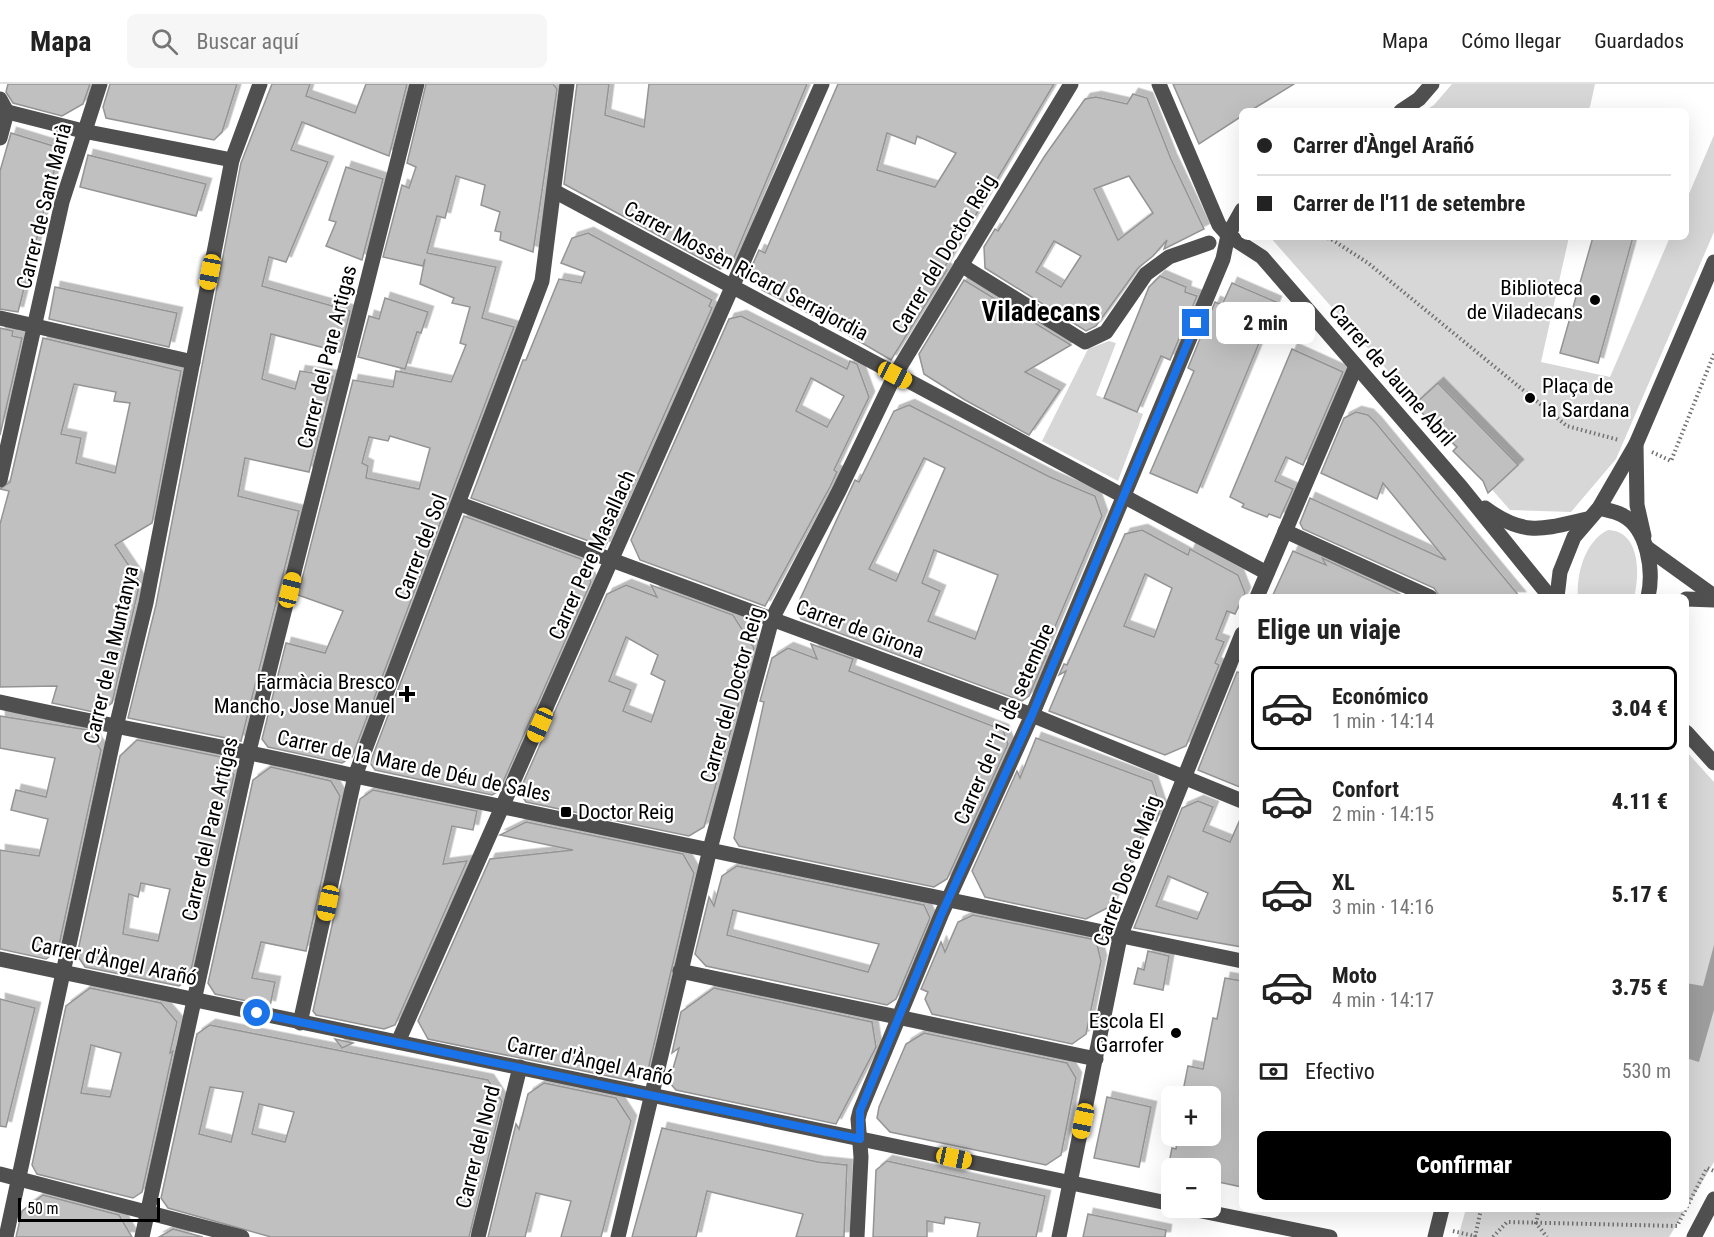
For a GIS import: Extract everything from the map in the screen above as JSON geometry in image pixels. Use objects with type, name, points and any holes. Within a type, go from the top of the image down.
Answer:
[{"type":"street","name":"Carrer de Sant Marià","points":[[0,480],[36,327],[62,202],[100,84]]},
{"type":"street","name":"Carrer de la Muntanya","points":[[6,1237],[116,727],[146,603],[232,160],[261,84]]},
{"type":"street","name":"Carrer del Pare Artigas","points":[[142,1237],[249,751],[417,84]]},
{"type":"street","name":"Carrer del Sol","points":[[300,1023],[355,776],[460,504],[542,281],[567,84]]},
{"type":"street","name":"Carrer Pere Masallach","points":[[398,1042],[613,561],[822,84]]},
{"type":"street","name":"Carrer del Doctor Reig","points":[[618,1237],[710,849],[772,619],[839,491],[895,375],[1071,84]]},
{"type":"street","name":"Carrer de Jaume Abril","points":[[1157,84],[1219,225],[1228,235],[1262,257],[1461,487],[1548,594]]},
{"type":"street","points":[[1406,108],[1419,99],[1432,84]]},
{"type":"street","points":[[0,138],[2,107],[83,131],[232,160]]},
{"type":"street","name":"Carrer Mossèn Ricard Serrajordia","points":[[554,191],[1266,573]]},
{"type":"street","name":"Carrer de l'11 de setembre","points":[[857,1237],[860,1111],[950,899],[1032,715],[1223,259],[1228,235],[1239,215]]},
{"type":"street","points":[[961,265],[1085,342],[1106,332],[1146,274],[1169,257],[1209,243]]},
{"type":"street","points":[[1557,594],[1560,573],[1567,551],[1636,444],[1714,261]]},
{"type":"street","points":[[0,318],[193,362]]},
{"type":"street","points":[[1258,594],[1356,366]]},
{"type":"street","points":[[1636,444],[1637,505],[1650,571],[1648,594]]},
{"type":"street","name":"Carrer de Jaume Abril","points":[[1461,487],[1509,524],[1533,528],[1593,514]]},
{"type":"street","name":"Carrer de Girona","points":[[460,504],[1032,715],[1239,800]]},
{"type":"street","points":[[1593,514],[1623,515],[1636,529],[1646,547],[1714,598]]},
{"type":"street","points":[[1285,531],[1423,594]]},
{"type":"street","points":[[1689,599],[1714,598]]},
{"type":"street","name":"Carrer Dos de Maig","points":[[1059,1237],[1120,937],[1184,778],[1238,657]]},
{"type":"street","name":"Carrer de la Mare de Déu de Sales","points":[[0,702],[116,727],[249,751],[355,776],[1239,960]]},
{"type":"street","points":[[1689,735],[1714,763]]},
{"type":"street","name":"Carrer d'Àngel Arañó","points":[[0,959],[1161,1202]]},
{"type":"street","points":[[680,971],[898,1019],[1096,1059]]},
{"type":"street","name":"Carrer del Nord","points":[[478,1237],[520,1068]]},
{"type":"street","points":[[0,1174],[242,1237]]},
{"type":"street","points":[[1694,1237],[1714,1199]]},
{"type":"street","points":[[1436,1232],[1441,1212]]},
{"type":"street","points":[[1221,1215],[1330,1237]]},
{"type":"path","points":[[1333,240],[1368,263],[1568,426],[1636,444],[1671,461],[1714,354]]},
{"type":"path","points":[[1689,1203],[1707,1168],[1714,1171]]},
{"type":"path","points":[[1436,1232],[1476,1237],[1480,1212]]},
{"type":"path","points":[[1536,1223],[1538,1212]]},
{"type":"path","points":[[1493,1237],[1506,1222],[1677,1226],[1684,1212]]},
{"type":"path","points":[[1536,1223],[1547,1237]]},
{"type":"shaded area","points":[[1452,84],[1595,84],[1589,108],[1429,108]]},
{"type":"shaded area","points":[[1714,135],[1714,232],[1616,459],[1571,512],[1510,510],[1273,240],[1568,240],[1541,362],[1610,377],[1669,240],[1689,240],[1689,194]]},
{"type":"shaded area","points":[[1109,341],[1116,343],[1096,395],[1143,414],[1118,481],[1042,441],[1088,349]]},
{"type":"shaded area","points":[[1608,530],[1619,532],[1632,546],[1637,566],[1635,594],[1578,594],[1584,559],[1593,542]]},
{"type":"shaded area","points":[[1689,754],[1714,782],[1714,1162],[1689,1204]]},
{"type":"shaded area","points":[[1714,945],[1714,1010],[1699,1062],[1689,1059],[1689,984],[1703,986]]},
{"type":"shaded area","points":[[1465,1212],[1684,1212],[1669,1237],[1458,1237]]},
{"type":"building","points":[[8,84],[90,84],[83,104],[62,116],[13,103],[6,92]]},
{"type":"building","points":[[110,84],[237,84],[222,132],[214,140],[106,118],[103,107]]},
{"type":"building","points":[[272,84],[310,84],[306,96],[355,113],[366,84],[407,84],[389,156],[302,122],[291,150],[328,162],[286,262],[269,257],[262,286],[350,311],[340,352],[271,334],[262,379],[295,389],[300,371],[333,376],[309,472],[245,458],[238,496],[299,511],[241,741],[128,718],[156,605],[241,163]]},
{"type":"building","points":[[426,84],[553,84],[557,89],[533,252],[500,240],[501,232],[495,231],[500,212],[481,205],[485,185],[456,176],[445,218],[437,216],[427,253],[496,267],[482,318],[514,327],[352,757],[342,763],[268,747],[262,739],[286,643],[325,653],[343,611],[298,595],[353,380],[393,387],[396,371],[451,382],[466,345],[460,343],[470,307],[452,303],[454,298],[420,284],[425,259],[423,266],[383,257],[402,185],[409,188],[416,167],[407,163]],"holes":[[[390,436],[430,448],[419,489],[366,478],[368,466],[362,463],[369,437],[388,441]]]},
{"type":"building","points":[[577,84],[609,84],[605,115],[644,127],[649,84],[807,84],[731,265],[720,269],[564,184]]},
{"type":"building","points":[[838,84],[1054,84],[944,268],[947,270],[891,360],[828,323],[762,290],[752,266],[759,250],[765,253]],"holes":[[[887,133],[915,144],[917,136],[956,153],[935,187],[877,170]]]},
{"type":"building","points":[[1173,84],[1294,84],[1255,108],[1239,108],[1239,118],[1199,144]]},
{"type":"building","points":[[1133,94],[1147,98],[1171,159],[1204,229],[1164,249],[1167,240],[1138,268],[1096,326],[1086,331],[985,268],[984,247],[995,229],[998,231],[1044,157],[1085,99],[1096,97],[1127,104]],"holes":[[[1129,176],[1153,213],[1118,240],[1094,189]],[[1054,241],[1081,256],[1061,287],[1036,272]]]},
{"type":"building","points":[[11,133],[60,148],[18,312],[0,309],[0,171]]},
{"type":"building","points":[[88,155],[206,184],[196,216],[80,187]]},
{"type":"building","points":[[346,167],[383,179],[362,260],[326,246],[336,222],[329,220]]},
{"type":"building","points":[[588,233],[712,300],[709,306],[712,308],[605,547],[471,498],[523,360],[526,360],[559,279],[581,283],[585,272],[561,263],[572,238]]},
{"type":"building","name":"Biblioteca de Viladecans","points":[[1592,240],[1632,240],[1598,363],[1560,353]]},
{"type":"building","points":[[1160,276],[1186,287],[1185,292],[1197,296],[1170,360],[1161,356],[1137,412],[1104,398],[1149,287]]},
{"type":"building","points":[[964,280],[1071,345],[1025,372],[1060,390],[1029,435],[965,400],[924,374],[919,354]]},
{"type":"building","points":[[1232,283],[1276,302],[1197,493],[1150,473],[1194,371],[1188,368],[1215,302],[1222,305]]},
{"type":"building","points":[[55,287],[177,313],[169,347],[49,319]]},
{"type":"building","points":[[385,298],[428,312],[421,333],[417,332],[405,369],[358,357],[369,316],[379,319]]},
{"type":"building","points":[[741,316],[847,369],[850,361],[857,364],[869,397],[834,470],[837,472],[830,487],[765,606],[640,560],[631,540],[729,319]],"holes":[[[811,378],[844,396],[827,427],[796,411]]]},
{"type":"building","points":[[0,328],[13,331],[12,336],[22,338],[0,435]]},
{"type":"building","points":[[43,338],[181,371],[152,523],[115,545],[140,582],[112,703],[98,713],[52,703],[57,686],[0,687],[0,524],[9,491],[0,489],[10,482]],"holes":[[[74,384],[116,392],[114,401],[130,403],[115,473],[76,463],[81,438],[61,434]]]},
{"type":"building","points":[[1292,349],[1343,372],[1303,465],[1286,457],[1275,481],[1293,489],[1280,518],[1269,514],[1267,517],[1242,507],[1244,504],[1230,497]]},
{"type":"building","points":[[1438,383],[1518,465],[1488,493],[1483,481],[1453,451],[1457,447],[1414,405]]},
{"type":"building","points":[[909,405],[1050,477],[1095,496],[1102,516],[1043,655],[1046,656],[1029,696],[1022,701],[801,619],[796,608],[855,480],[859,482],[894,411]],"holes":[[[924,458],[945,468],[896,581],[869,569]],[[934,550],[998,575],[975,639],[928,621],[940,591],[922,583]]]},
{"type":"building","points":[[1356,412],[1368,415],[1376,423],[1518,594],[1438,594],[1434,588],[1303,529],[1300,523],[1310,498],[1446,560],[1383,483],[1377,499],[1321,473],[1344,418]]},
{"type":"building","points":[[464,516],[581,559],[591,582],[499,791],[492,795],[375,770],[370,763]]},
{"type":"building","points":[[1142,530],[1188,555],[1190,549],[1238,575],[1245,593],[1239,594],[1239,606],[1235,614],[1227,611],[1216,639],[1224,642],[1215,663],[1219,665],[1186,746],[1165,755],[1049,711],[1066,671],[1059,675],[1064,664],[1067,665],[1125,534]],"holes":[[[1145,574],[1172,588],[1154,637],[1124,626]]]},
{"type":"building","points":[[1293,551],[1326,565],[1322,558],[1400,594],[1273,594]]},
{"type":"building","points":[[626,585],[657,597],[651,585],[733,615],[754,648],[704,827],[689,836],[526,802],[519,792],[607,594]],"holes":[[[626,637],[658,655],[651,674],[665,681],[651,722],[623,711],[631,690],[609,681]]]},
{"type":"building","points":[[811,644],[853,659],[849,671],[1003,730],[1008,744],[947,879],[934,887],[739,846],[734,838],[764,702],[760,701],[772,658],[788,648],[817,659]]},
{"type":"building","points":[[1237,672],[1239,672],[1239,787],[1198,770]]},
{"type":"building","points":[[0,716],[88,730],[101,750],[58,950],[46,959],[0,949],[0,850],[39,856],[48,819],[11,810],[16,790],[46,797],[55,758],[0,748]]},
{"type":"building","points":[[1036,738],[1152,781],[1161,808],[1156,821],[1149,818],[1111,906],[1086,919],[985,897],[972,871],[1017,771],[1020,778]]},
{"type":"building","points":[[137,740],[221,757],[234,775],[189,979],[179,986],[85,967],[77,955],[120,756]],"holes":[[[141,883],[170,889],[158,941],[123,934],[129,894],[138,897]]]},
{"type":"building","points":[[271,767],[331,781],[340,796],[306,951],[261,942],[252,978],[275,982],[270,1006],[215,994],[208,983],[253,780]]},
{"type":"building","points":[[373,790],[477,811],[473,830],[452,826],[443,864],[467,861],[395,1025],[384,1029],[316,1015],[313,1011],[360,799]]},
{"type":"building","points":[[1198,801],[1213,807],[1203,831],[1230,842],[1239,822],[1239,946],[1134,928],[1182,808]],"holes":[[[1168,876],[1208,893],[1197,919],[1156,906]]]},
{"type":"building","points":[[526,822],[683,854],[694,873],[648,1070],[632,1081],[428,1039],[418,1021],[490,859],[573,850],[500,835]]},
{"type":"building","points":[[737,866],[924,905],[930,918],[896,999],[887,1005],[706,966],[695,954],[709,897],[714,906],[722,876]],"holes":[[[733,910],[879,944],[868,972],[727,935]]]},
{"type":"building","points":[[973,915],[1096,940],[1101,961],[1086,1034],[1072,1044],[932,1014],[925,999],[928,992],[921,989],[941,942],[945,952],[958,922]]},
{"type":"building","points":[[1148,951],[1169,956],[1163,990],[1134,984],[1138,968],[1144,970]]},
{"type":"building","points":[[1225,978],[1239,980],[1239,1186],[1221,1183],[1221,1158],[1170,1158],[1172,1148],[1176,1149],[1176,1146],[1221,1146],[1221,1086],[1184,1086],[1188,1066],[1203,1069],[1213,1018],[1217,1019]]},
{"type":"building","points":[[90,988],[161,1003],[177,1022],[170,1053],[173,1051],[142,1192],[133,1198],[37,1174],[32,1165],[66,1006]],"holes":[[[91,1045],[121,1053],[110,1097],[81,1093]]]},
{"type":"building","points":[[714,988],[872,1022],[876,1047],[836,1124],[676,1090],[669,1082],[679,1048],[672,1053],[681,1012]]},
{"type":"building","points":[[0,999],[35,1008],[6,1127],[0,1126]]},
{"type":"building","points":[[210,1025],[488,1080],[502,1101],[469,1237],[271,1237],[168,1208],[161,1198],[197,1034]],"holes":[[[210,1087],[243,1092],[231,1142],[199,1134]],[[259,1104],[294,1112],[285,1142],[252,1134]]]},
{"type":"building","points":[[924,1033],[1067,1063],[1076,1078],[1061,1155],[1046,1165],[890,1132],[877,1118],[879,1107],[906,1044]]},
{"type":"building","points":[[335,1039],[353,1043],[342,1048]]},
{"type":"building","points":[[544,1083],[616,1098],[631,1121],[601,1237],[561,1237],[571,1201],[536,1193],[525,1237],[488,1237],[516,1124],[519,1129],[528,1094]]},
{"type":"building","points":[[1107,1097],[1151,1107],[1139,1167],[1094,1158]]},
{"type":"building","points":[[662,1128],[818,1162],[847,1165],[844,1237],[796,1237],[803,1214],[707,1191],[696,1237],[632,1237]]},
{"type":"building","points":[[887,1161],[1045,1196],[1036,1237],[977,1237],[980,1223],[945,1217],[944,1224],[927,1221],[927,1237],[873,1237],[876,1170]]},
{"type":"building","points":[[43,1195],[119,1215],[132,1237],[16,1237],[22,1211]]},
{"type":"building","points":[[1088,1214],[1166,1230],[1165,1237],[1083,1237]]},
{"type":"building","points":[[173,1229],[203,1237],[159,1237]]},
{"type":"place","name":"Biblioteca de Viladecans","points":[[1595,300]]},
{"type":"place","name":"Plaça de la Sardana","points":[[1530,398]]},
{"type":"place","name":"Farmàcia Bresco Mancho, Jose Manuel","points":[[407,694]]},
{"type":"place","name":"Doctor Reig","points":[[566,812]]},
{"type":"place","name":"Escola El Garrofer","points":[[1176,1033]]},
{"type":"district","name":"Viladecans","points":[[1041,312]]},
{"type":"route","points":[[257,1013],[860,1139],[858,1119],[860,1111],[942,913],[1032,715],[1196,323]]}]
